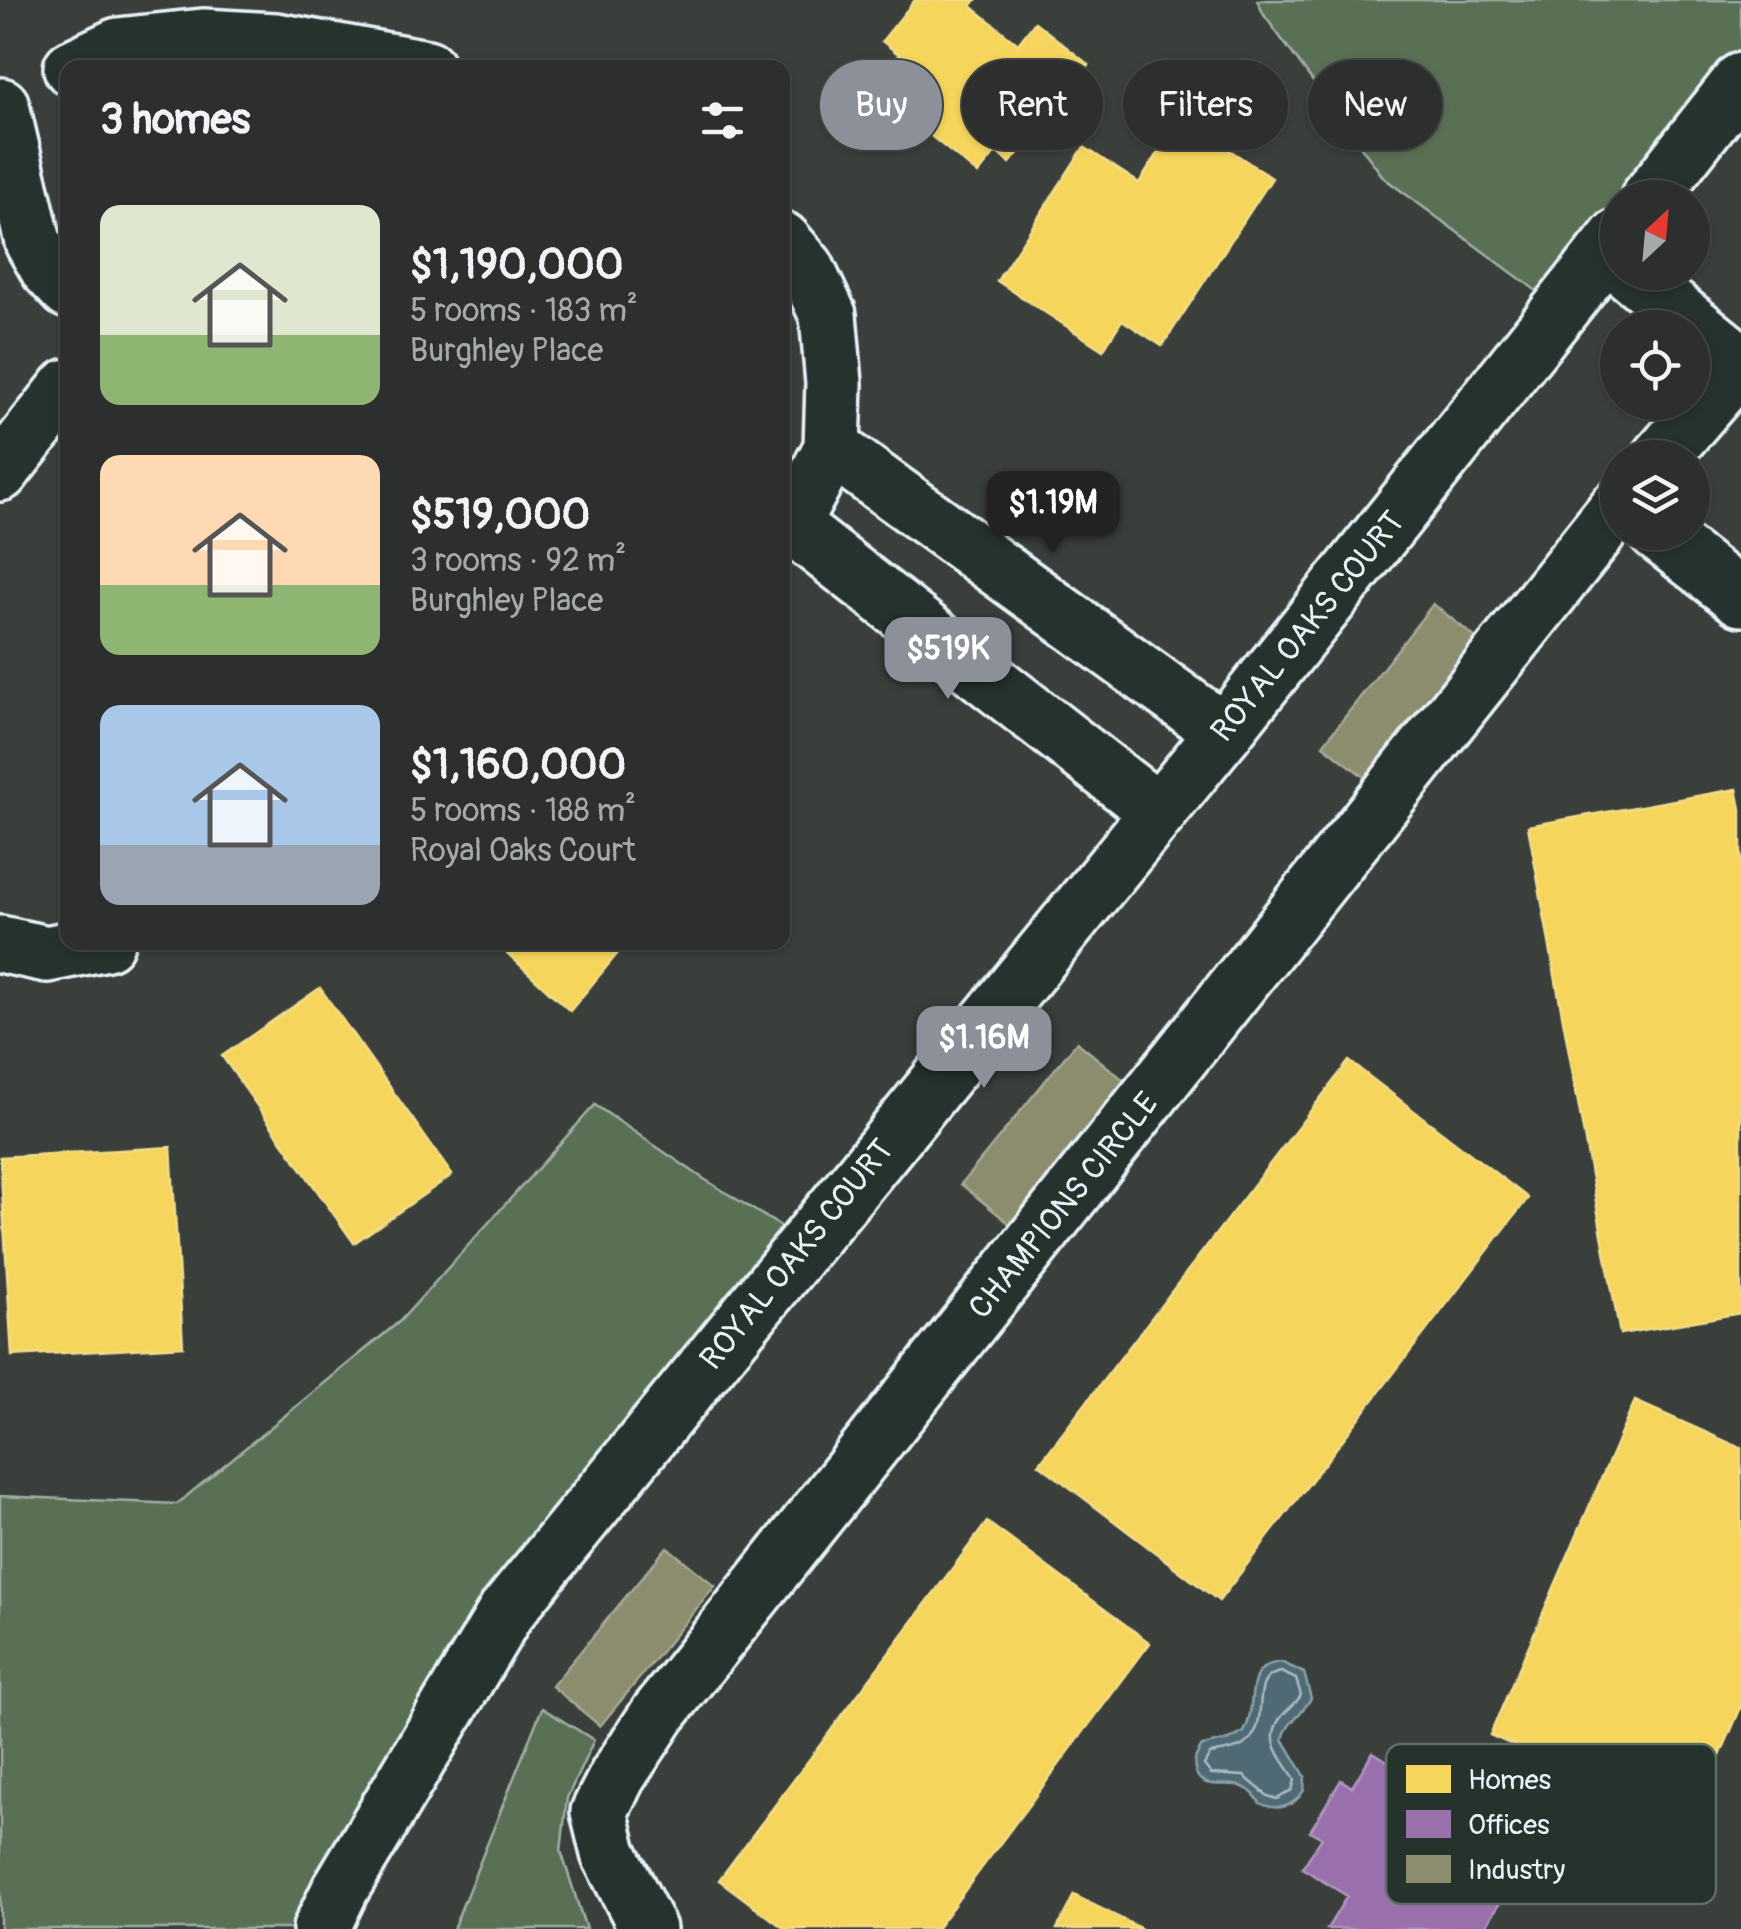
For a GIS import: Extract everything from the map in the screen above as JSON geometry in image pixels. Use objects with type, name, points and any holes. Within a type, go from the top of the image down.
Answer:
[{"type":"street","points":[[89,60],[118,46],[202,37],[276,41],[382,60]]},
{"type":"street","points":[[60,74],[1,106],[33,242],[60,282]]},
{"type":"street","points":[[1662,180],[1741,81]]},
{"type":"street","points":[[790,249],[806,268],[828,315],[834,383],[832,448],[790,524]]},
{"type":"street","name":"ROYAL OAKS COURT","points":[[320,1929],[506,1612],[1157,812],[1600,277]]},
{"type":"street","points":[[1656,290],[1741,363],[1675,440]]},
{"type":"street","points":[[0,472],[60,397]]},
{"type":"street","points":[[832,448],[1224,732]]},
{"type":"street","name":"CHAMPIONS CIRCLE","points":[[648,1929],[609,1854],[600,1812],[618,1775],[659,1713],[1600,530]]},
{"type":"street","points":[[790,531],[1157,812]]},
{"type":"street","points":[[1679,550],[1741,598]]},
{"type":"street","points":[[0,944],[46,954],[66,950]]},
{"type":"green space","points":[[1257,0],[1741,0],[1741,81],[1662,180],[1600,180],[1600,259],[1561,309],[1384,178],[1363,150],[1442,150],[1442,60],[1308,60],[1308,75]]},
{"type":"green space","points":[[595,1105],[806,1242],[506,1612],[321,1929],[0,1929],[0,1496],[177,1504],[400,1321]]},
{"type":"green space","points":[[542,1708],[594,1740],[567,1798],[561,1851],[586,1929],[453,1929]]},
{"type":"water","points":[[1281,1662],[1304,1673],[1311,1698],[1283,1739],[1305,1776],[1304,1790],[1290,1804],[1273,1807],[1260,1803],[1243,1787],[1202,1781],[1195,1763],[1202,1746],[1244,1732],[1255,1679],[1268,1665]]},
{"type":"building: Homes","points":[[915,0],[976,0],[971,6],[1018,44],[1035,22],[1083,60],[962,60],[962,150],[1020,150],[1010,163],[996,152],[978,174],[942,145],[942,60],[906,60],[882,41]]},
{"type":"building: Homes","points":[[1082,150],[1089,150],[1139,183],[1160,150],[1230,150],[1272,178],[1162,346],[1122,320],[1103,350],[997,281]]},
{"type":"building: Homes","points":[[1737,789],[1741,809],[1741,1313],[1620,1334],[1528,826]]},
{"type":"building: Homes","points":[[504,950],[620,950],[570,1011]]},
{"type":"building: Homes","points":[[320,988],[452,1175],[354,1243],[222,1056]]},
{"type":"building: Homes","points":[[1349,1061],[1528,1198],[1219,1601],[1039,1464]]},
{"type":"building: Homes","points":[[171,1147],[183,1346],[12,1356],[0,1157]]},
{"type":"building: Homes","points":[[1635,1401],[1741,1448],[1741,1707],[1716,1765],[1716,1744],[1511,1744],[1490,1735]]},
{"type":"building: Homes","points":[[987,1522],[1150,1643],[936,1929],[785,1929],[719,1880]]},
{"type":"building: Homes","points":[[1074,1895],[1142,1929],[1057,1929]]},
{"type":"building: Offices","points":[[1373,1752],[1386,1760],[1386,1904],[1499,1904],[1484,1929],[1327,1929],[1347,1896],[1302,1868],[1322,1838],[1310,1831],[1341,1780],[1352,1787]]},
{"type":"building: Industry","points":[[1433,604],[1481,642],[1372,783],[1323,745]]},
{"type":"building: Industry","points":[[1077,1042],[1126,1082],[1010,1224],[961,1184]]},
{"type":"building: Industry","points":[[667,1547],[715,1586],[600,1726],[552,1686]]}]
